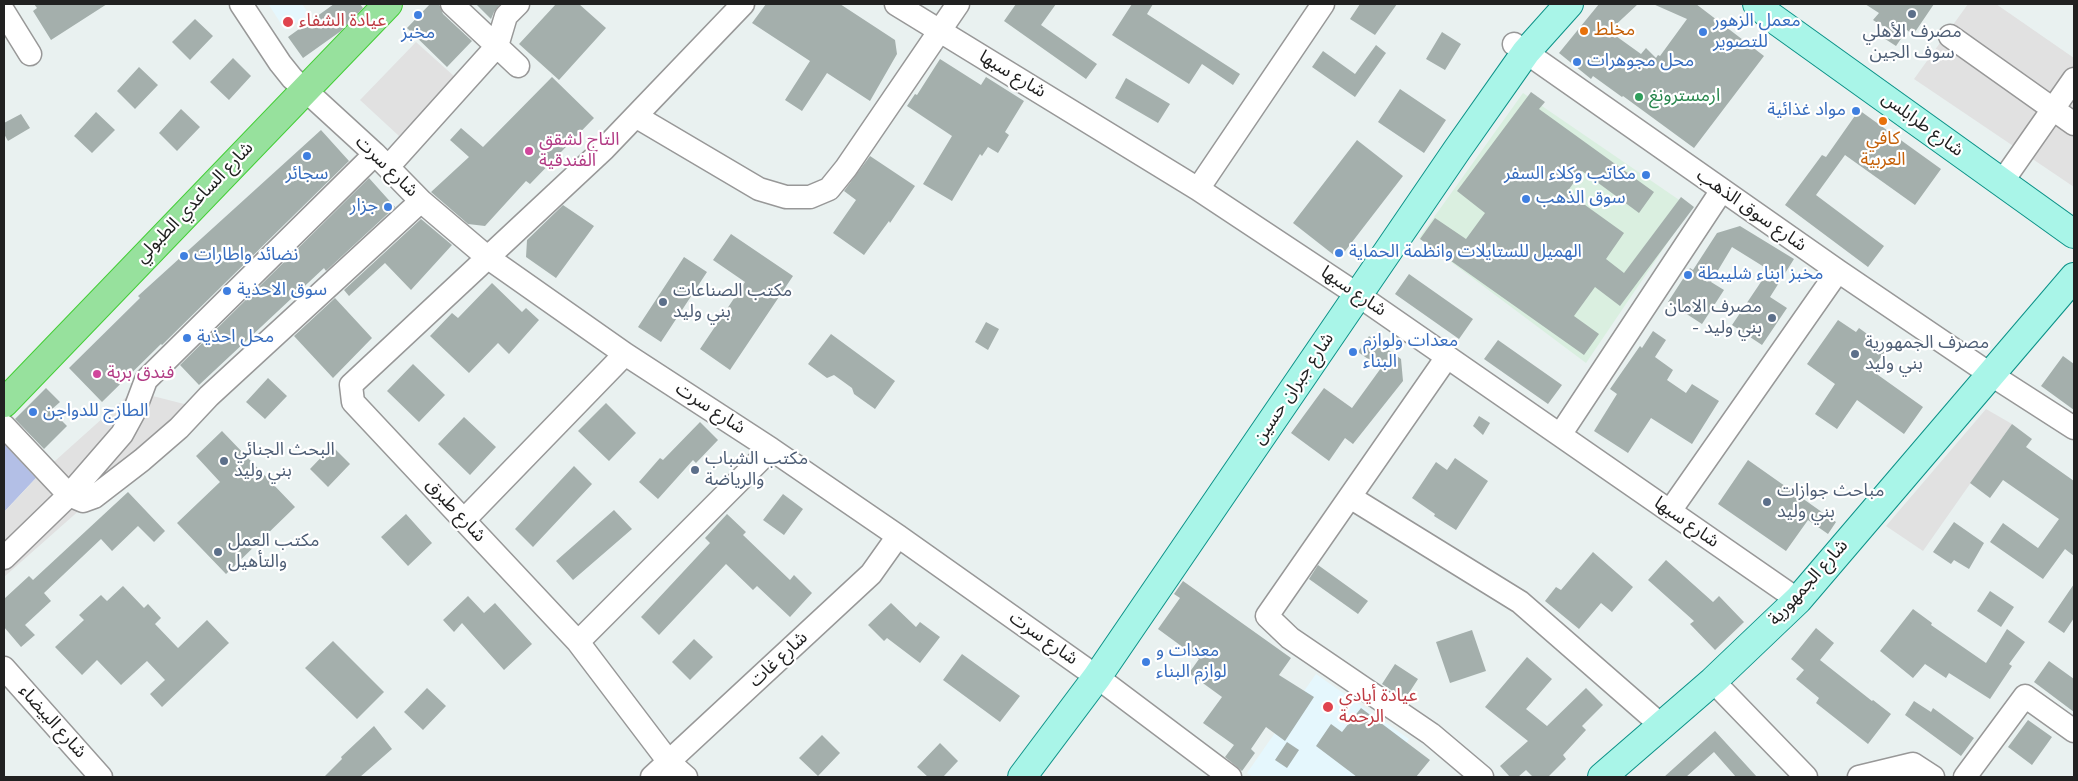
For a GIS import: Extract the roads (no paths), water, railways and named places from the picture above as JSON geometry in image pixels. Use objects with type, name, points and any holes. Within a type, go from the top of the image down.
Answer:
[{"type":"highway","name":"شارع الساعدي الطبولي","points":[[7,392],[388,4]]},
{"type":"main road","points":[[1520,48],[1544,4]]},
{"type":"main road","points":[[1520,48],[1569,4]]},
{"type":"main road","name":"شارع طرابلس","points":[[1745,4],[1763,10],[2074,234]]},
{"type":"main road","name":"شارع جبران حسين","points":[[1022,777],[1097,677],[1457,150],[1496,70],[1520,48]]},
{"type":"main road","name":"شارع الجمهورية","points":[[1602,777],[1714,681],[1798,600],[2074,277]]},
{"type":"street","name":"شارع سرت","points":[[241,4],[280,63],[304,90],[381,160],[421,201],[487,257],[625,354],[771,449],[898,536],[1097,677],[1230,777]]},
{"type":"street","points":[[452,4],[518,66]]},
{"type":"street","points":[[4,558],[69,495],[122,434],[134,412],[146,380],[381,160],[497,46],[506,16],[518,4]]},
{"type":"street","points":[[487,257],[637,117],[744,4]]},
{"type":"street","name":"شارع سبها","points":[[896,4],[1198,189],[1358,295],[1798,600]]},
{"type":"street","points":[[637,117],[759,189],[786,197],[810,196],[829,189],[846,168],[958,4]]},
{"type":"street","points":[[1198,189],[1320,5]]},
{"type":"street","points":[[4,12],[30,54]]},
{"type":"street","points":[[1950,36],[2074,124]]},
{"type":"street","name":"شارع سوق الذهب","points":[[1520,48],[1838,272],[2074,428]]},
{"type":"street","points":[[2002,182],[2074,79]]},
{"type":"street","points":[[1560,436],[1722,190]]},
{"type":"street","points":[[4,426],[69,495],[84,501],[94,497],[142,460],[179,428],[209,396],[421,201]]},
{"type":"street","name":"شارع طبرق","points":[[487,257],[351,385],[353,402],[578,642],[669,762],[686,777]]},
{"type":"street","points":[[1670,511],[1838,272]]},
{"type":"street","points":[[464,520],[625,354]]},
{"type":"street","points":[[1447,357],[1267,616],[1290,638],[1431,734],[1482,777]]},
{"type":"street","points":[[578,642],[771,449]]},
{"type":"street","points":[[1350,497],[1520,602],[1662,726]]},
{"type":"street","name":"شارع غات","points":[[652,777],[872,574],[898,536]]},
{"type":"street","name":"شارع البيضاء","points":[[4,668],[101,777]]},
{"type":"street","points":[[1714,681],[1806,777]]},
{"type":"street","points":[[1965,777],[2025,696],[2074,731]]},
{"type":"street","points":[[1859,777],[1913,764],[1933,777]]},
{"type":"place","name":"مصرف الأهلي سوف الجين","points":[[1912,14]]},
{"type":"place","name":"مخبز","points":[[418,15]]},
{"type":"place","name":"عيادة الشفاء","points":[[288,22]]},
{"type":"place","name":"مخلط","points":[[1584,31]]},
{"type":"place","name":"معمل الزهور للتصوير","points":[[1703,32]]},
{"type":"place","name":"محل مجوهرات","points":[[1577,62]]},
{"type":"place","name":"ارمسترونغ","points":[[1639,97]]},
{"type":"place","name":"مواد غذائية","points":[[1856,111]]},
{"type":"place","name":"كافي العربية","points":[[1883,121]]},
{"type":"place","name":"التاج لشقق الفندقية","points":[[529,151]]},
{"type":"place","name":"سجائر","points":[[307,156]]},
{"type":"place","name":"مكاتب وكلاء السفر","points":[[1646,175]]},
{"type":"place","name":"سوق الذهب","points":[[1526,199]]},
{"type":"place","name":"جزار","points":[[388,207]]},
{"type":"place","name":"الهميل للستايلات وانظمة الحماية","points":[[1339,253]]},
{"type":"place","name":"نضائد واطارات","points":[[184,256]]},
{"type":"place","name":"مخبز ابناء شليبطة","points":[[1688,275]]},
{"type":"place","name":"سوق الاحذية","points":[[227,291]]},
{"type":"place","name":"مكتب الصناعات بني وليد","points":[[663,302]]},
{"type":"place","name":"مصرف الامان - بني وليد","points":[[1772,318]]},
{"type":"place","name":"محل احذية","points":[[187,338]]},
{"type":"place","name":"معدات ولوازم البناء","points":[[1353,352]]},
{"type":"place","name":"مصرف الجمهورية بني وليد","points":[[1855,354]]},
{"type":"place","name":"فندق بربة","points":[[97,374]]},
{"type":"place","name":"الطازج للدواجن","points":[[33,412]]},
{"type":"place","name":"البحث الجنائي بني وليد","points":[[224,461]]},
{"type":"place","name":"مكتب الشباب والرياضة","points":[[695,470]]},
{"type":"place","name":"مباحث جوازات بني وليد","points":[[1767,502]]},
{"type":"place","name":"مكتب العمل والتأهيل","points":[[218,552]]},
{"type":"place","name":"معدات و لوازم البناء","points":[[1146,662]]},
{"type":"place","name":"عيادة أيادي الرحمة","points":[[1328,707]]}]
